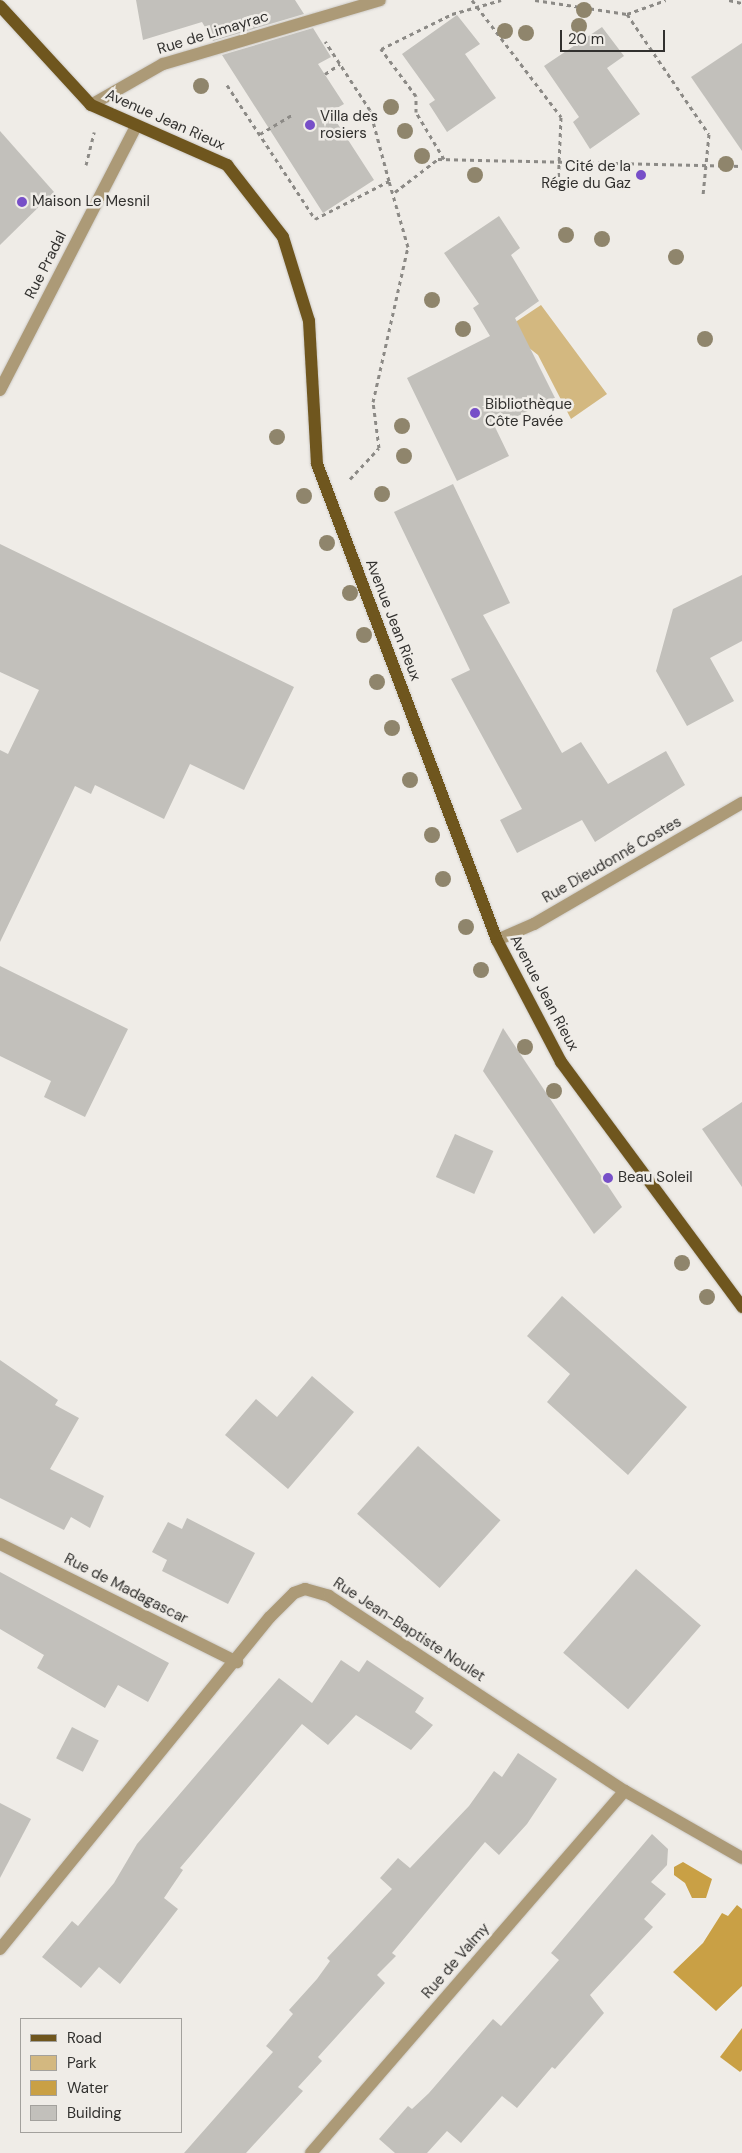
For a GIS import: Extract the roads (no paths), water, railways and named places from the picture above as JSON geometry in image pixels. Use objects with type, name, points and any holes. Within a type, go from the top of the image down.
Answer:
[{"type":"main road","name":"Avenue Jean Rieux","points":[[1,9],[91,105],[136,128],[227,166],[283,237],[309,321],[317,464],[497,940],[561,1062],[742,1307]]},
{"type":"street","name":"Rue de Limayrac","points":[[91,105],[162,64],[380,0]]},
{"type":"street","name":"Rue Pradal","points":[[0,390],[136,128]]},
{"type":"street","name":"Rue Dieudonné Costes","points":[[497,940],[534,924],[742,803]]},
{"type":"street","name":"Rue de Madagascar","points":[[0,1544],[237,1662]]},
{"type":"street","name":"Rue Jean-Baptiste Noulet","points":[[2,1942],[237,1662],[283,1603],[294,1593],[316,1590],[625,1791],[742,1858]]},
{"type":"street","name":"Rue de Valmy","points":[[311,2153],[625,1791]]},
{"type":"water","points":[[683,1862],[712,1879],[706,1898],[692,1898],[685,1883],[674,1875],[674,1867]]},
{"type":"water","points":[[737,1905],[742,1909],[742,1986],[716,2011],[673,1972],[703,1943],[722,1913],[728,1916]]},
{"type":"water","points":[[742,2028],[742,2070],[740,2072],[720,2057]]},
{"type":"place","name":"Villa des rosiers","points":[[310,125]]},
{"type":"place","name":"Cité de la Régie du Gaz","points":[[641,175]]},
{"type":"place","name":"Maison Le Mesnil","points":[[22,202]]},
{"type":"place","name":"Bibliothèque Côte Pavée","points":[[475,413]]},
{"type":"place","name":"Beau Soleil","points":[[608,1178]]}]
